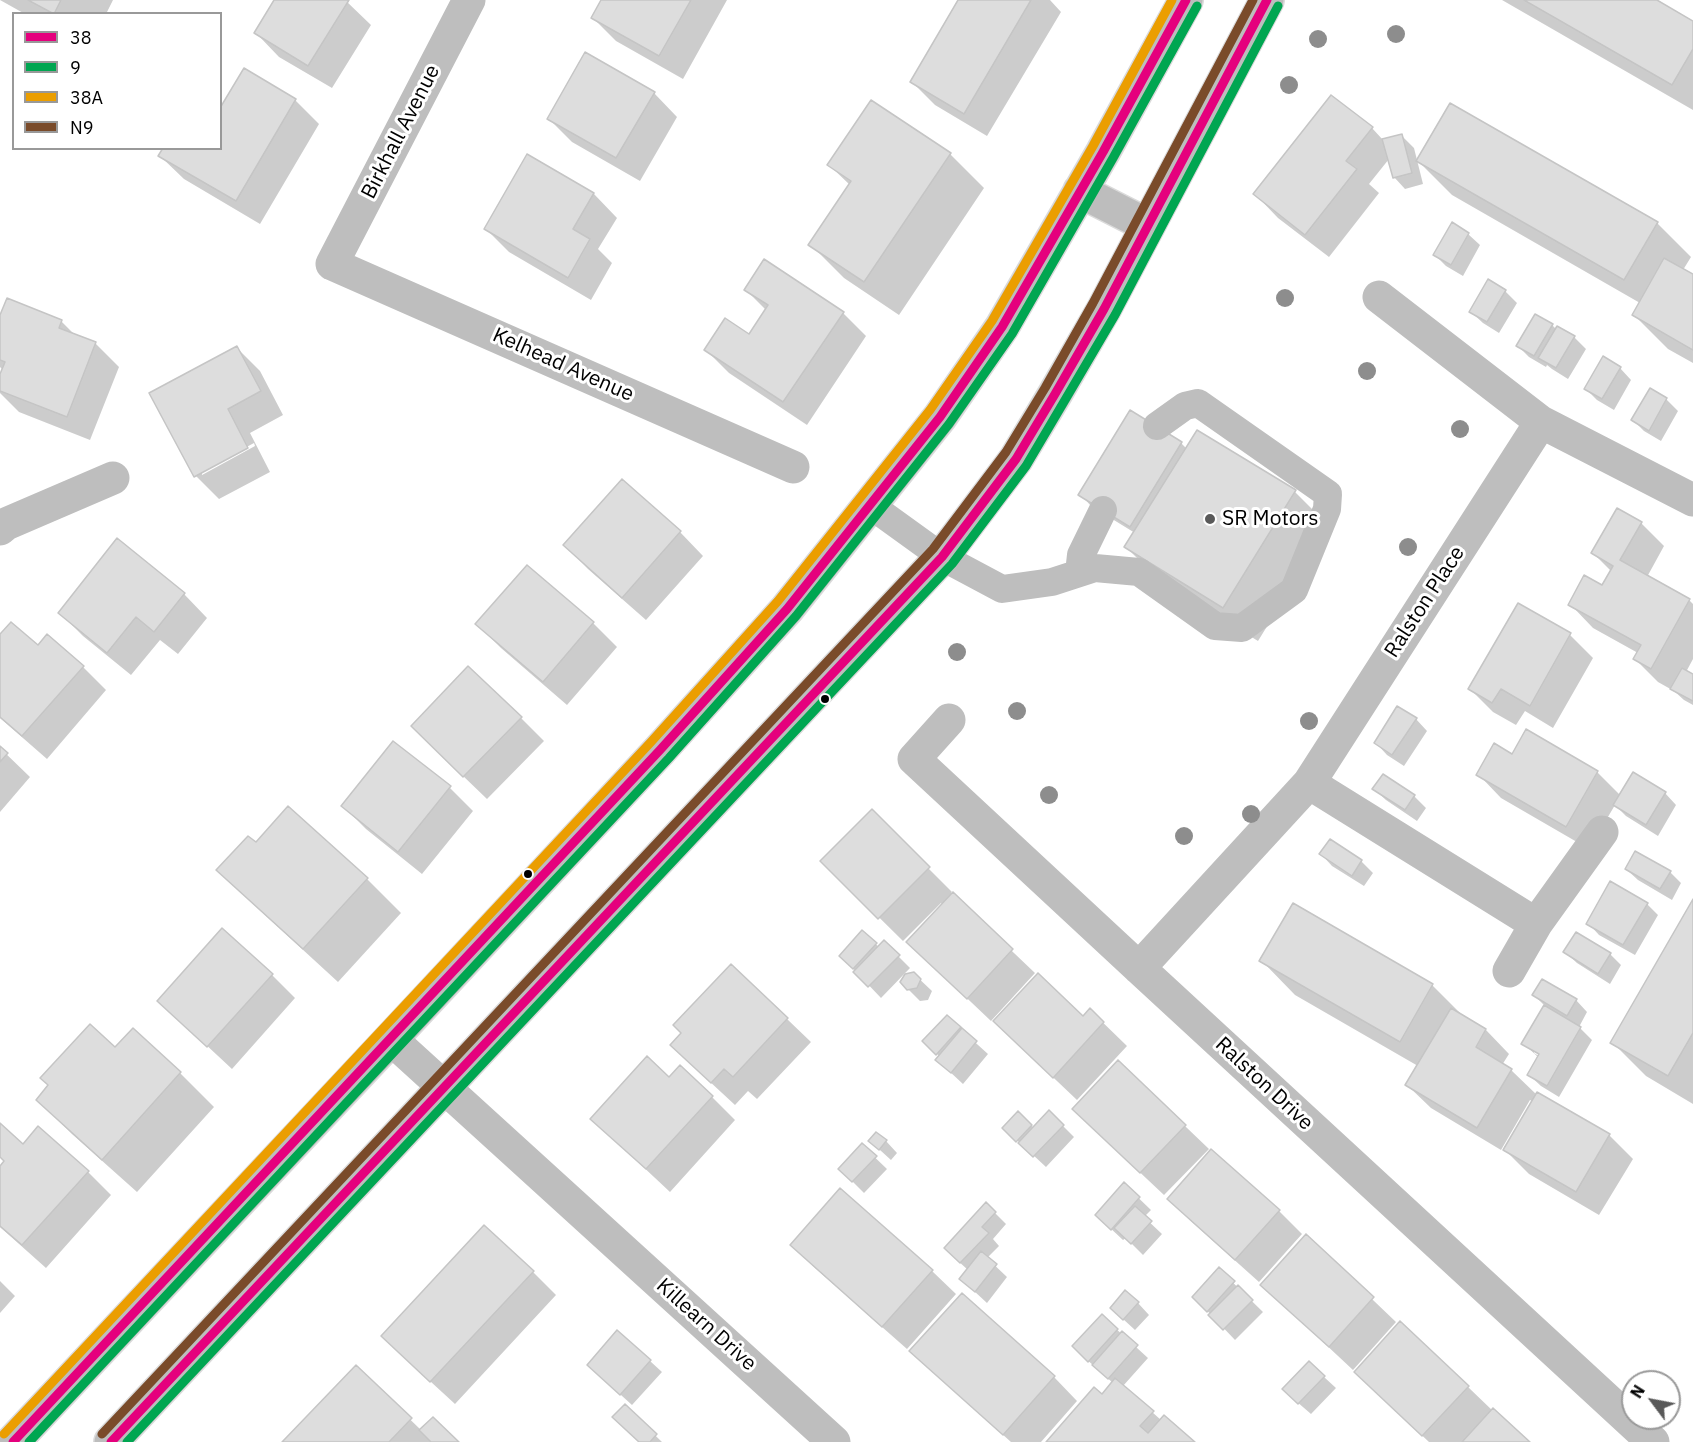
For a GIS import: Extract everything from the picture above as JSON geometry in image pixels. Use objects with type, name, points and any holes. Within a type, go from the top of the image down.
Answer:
[{"type":"main road","points":[[13,1442],[392,1039],[660,750],[787,609],[940,417],[1002,327],[1103,152],[1186,0]]},
{"type":"main road","points":[[111,1442],[952,545],[1016,459],[1050,403],[1104,309],[1267,0]]},
{"type":"main road","points":[[1080,191],[1147,225]]},
{"type":"street","name":"Birkhall Avenue","points":[[332,264],[469,0]]},
{"type":"street","name":"Kelhead Avenue","points":[[332,264],[794,467]]},
{"type":"street","points":[[1379,297],[1541,422],[1693,500]]},
{"type":"street","name":"Ralston Place","points":[[1139,968],[1309,783],[1541,422]]},
{"type":"street","points":[[2,522],[113,478]]},
{"type":"street","name":"Ralston Drive","points":[[949,720],[914,759],[1653,1442]]},
{"type":"street","points":[[1309,783],[1536,924]]},
{"type":"street","points":[[1509,971],[1536,924],[1602,832]]},
{"type":"street","name":"Killearn Drive","points":[[392,1039],[834,1442]]},
{"type":"lane","points":[[870,506],[952,545],[1002,589],[1052,582],[1095,568],[1139,572],[1215,626],[1242,628],[1294,590],[1327,509],[1328,494],[1198,404],[1185,406],[1157,426]]},
{"type":"lane","points":[[1079,573],[1081,555],[1102,510]]},
{"type":"building","points":[[28,0],[61,0],[55,12],[50,12]]},
{"type":"building","points":[[274,0],[349,0],[308,66],[254,33]]},
{"type":"building","points":[[601,0],[691,0],[659,56],[591,18]]},
{"type":"building","points":[[958,0],[1031,0],[964,114],[910,82]]},
{"type":"building","points":[[1524,0],[1657,0],[1693,21],[1693,49],[1672,85]]},
{"type":"building","points":[[585,52],[655,92],[616,158],[547,119]]},
{"type":"building","points":[[244,68],[296,99],[236,201],[158,156],[162,150],[222,150],[222,105]]},
{"type":"building","points":[[1331,95],[1373,127],[1346,161],[1357,169],[1305,235],[1253,194]]},
{"type":"building","points":[[871,100],[951,153],[864,282],[808,245],[851,181],[827,165]]},
{"type":"building","points":[[1450,103],[1658,222],[1624,280],[1416,161]]},
{"type":"building","points":[[1402,134],[1412,173],[1393,178],[1382,139]]},
{"type":"building","points":[[527,154],[594,193],[573,229],[590,239],[568,278],[484,229]]},
{"type":"building","points":[[1452,222],[1469,233],[1451,265],[1433,255]]},
{"type":"building","points":[[1664,258],[1693,274],[1693,350],[1632,315]]},
{"type":"building","points":[[764,259],[844,312],[783,402],[704,350],[725,318],[749,334],[768,305],[744,290]]},
{"type":"building","points":[[1488,279],[1506,290],[1487,322],[1469,312]]},
{"type":"building","points":[[7,298],[62,320],[59,328],[96,342],[67,417],[0,391],[0,374],[5,362],[0,360],[0,315]]},
{"type":"building","points":[[1535,314],[1553,324],[1534,356],[1516,346]]},
{"type":"building","points":[[1557,326],[1575,336],[1556,368],[1538,358]]},
{"type":"building","points":[[237,346],[261,391],[228,409],[248,448],[194,477],[149,393]]},
{"type":"building","points":[[1603,356],[1621,367],[1602,399],[1584,389]]},
{"type":"building","points":[[1650,388],[1667,398],[1649,431],[1631,420]]},
{"type":"building","points":[[1130,410],[1182,442],[1130,527],[1078,495]]},
{"type":"building","name":"SR Motors","points":[[1197,430],[1296,490],[1223,608],[1124,547]]},
{"type":"building","points":[[622,479],[681,531],[622,598],[563,545]]},
{"type":"building","points":[[1617,508],[1642,522],[1620,560],[1690,599],[1651,669],[1633,659],[1641,645],[1568,605],[1584,575],[1602,585],[1613,566],[1591,553]]},
{"type":"building","points":[[117,538],[185,593],[154,632],[136,617],[107,653],[58,613]]},
{"type":"building","points":[[527,565],[594,622],[543,682],[475,624]]},
{"type":"building","points":[[1518,603],[1571,633],[1530,706],[1501,689],[1492,703],[1468,689]]},
{"type":"building","points":[[11,622],[38,645],[47,634],[84,666],[22,736],[0,717],[0,634]]},
{"type":"building","points":[[468,666],[522,717],[463,777],[411,726]]},
{"type":"building","points":[[1682,668],[1693,674],[1693,701],[1670,689]]},
{"type":"building","points":[[1397,706],[1417,718],[1392,755],[1374,743]]},
{"type":"building","points":[[1526,729],[1598,771],[1566,827],[1476,775],[1494,743],[1512,754]]},
{"type":"building","points":[[393,741],[451,786],[398,852],[341,806]]},
{"type":"building","points":[[0,746],[8,753],[0,762]]},
{"type":"building","points":[[1633,772],[1666,792],[1646,825],[1613,805]]},
{"type":"building","points":[[1383,774],[1415,795],[1405,810],[1372,789]]},
{"type":"building","points":[[288,806],[368,878],[303,949],[216,870],[248,836],[256,842]]},
{"type":"building","points":[[872,809],[930,867],[878,919],[820,861]]},
{"type":"building","points":[[1330,839],[1362,860],[1352,876],[1319,854]]},
{"type":"building","points":[[1635,851],[1671,871],[1660,889],[1625,869]]},
{"type":"building","points":[[1610,881],[1648,903],[1623,945],[1586,924]]},
{"type":"building","points":[[953,892],[1013,949],[967,999],[906,942]]},
{"type":"building","points":[[1693,899],[1693,1033],[1668,1076],[1610,1043]]},
{"type":"building","points":[[1293,903],[1433,984],[1400,1042],[1259,961]]},
{"type":"building","points":[[222,928],[273,974],[207,1047],[157,1001]]},
{"type":"building","points":[[862,930],[877,943],[853,969],[839,956]]},
{"type":"building","points":[[1576,932],[1611,953],[1598,974],[1563,952]]},
{"type":"building","points":[[884,940],[900,955],[868,987],[853,972]]},
{"type":"building","points":[[731,964],[788,1018],[733,1077],[724,1069],[711,1083],[670,1045],[681,1033],[673,1025]]},
{"type":"building","points":[[914,972],[921,979],[917,988],[907,990],[900,982],[905,974]]},
{"type":"building","points":[[1038,973],[1083,1016],[1090,1008],[1104,1022],[1053,1078],[993,1021]]},
{"type":"building","points":[[1542,979],[1577,999],[1567,1016],[1532,995]]},
{"type":"building","points":[[1544,1005],[1581,1027],[1547,1086],[1527,1075],[1539,1054],[1521,1044]]},
{"type":"building","points":[[1451,1008],[1486,1029],[1476,1047],[1512,1069],[1477,1128],[1405,1085]]},
{"type":"building","points":[[947,1015],[961,1027],[936,1055],[922,1041]]},
{"type":"building","points":[[90,1024],[115,1047],[133,1028],[181,1072],[102,1160],[36,1100],[48,1085],[40,1078]]},
{"type":"building","points":[[962,1028],[977,1041],[951,1073],[935,1060]]},
{"type":"building","points":[[647,1056],[669,1077],[680,1065],[713,1096],[646,1169],[590,1119]]},
{"type":"building","points":[[1118,1060],[1186,1125],[1140,1173],[1072,1109]]},
{"type":"building","points":[[1537,1092],[1610,1134],[1576,1192],[1503,1150]]},
{"type":"building","points":[[1049,1110],[1064,1125],[1033,1157],[1018,1143]]},
{"type":"building","points":[[1018,1111],[1032,1125],[1016,1142],[1002,1128]]},
{"type":"building","points":[[0,1123],[23,1144],[38,1126],[89,1171],[22,1245],[0,1226],[0,1166],[4,1161],[0,1157]]},
{"type":"building","points":[[876,1132],[887,1140],[879,1150],[868,1141]]},
{"type":"building","points":[[862,1143],[877,1156],[852,1182],[838,1169]]},
{"type":"building","points":[[1211,1149],[1280,1210],[1235,1260],[1167,1199]]},
{"type":"building","points":[[1124,1182],[1140,1197],[1111,1230],[1095,1215]]},
{"type":"building","points":[[840,1188],[933,1270],[882,1327],[790,1245]]},
{"type":"building","points":[[986,1202],[996,1212],[982,1227],[989,1233],[960,1263],[944,1248]]},
{"type":"building","points":[[1135,1206],[1152,1221],[1131,1244],[1114,1228]]},
{"type":"building","points":[[484,1225],[534,1271],[430,1382],[381,1336]]},
{"type":"building","points":[[1306,1234],[1374,1297],[1329,1347],[1260,1285]]},
{"type":"building","points":[[981,1251],[997,1264],[975,1292],[959,1279]]},
{"type":"building","points":[[1219,1267],[1235,1281],[1207,1312],[1192,1297]]},
{"type":"building","points":[[1238,1285],[1253,1300],[1223,1330],[1208,1315]]},
{"type":"building","points":[[1125,1290],[1139,1302],[1123,1320],[1110,1308]]},
{"type":"building","points":[[962,1293],[1055,1376],[1003,1435],[909,1351]]},
{"type":"building","points":[[1102,1314],[1118,1329],[1088,1362],[1072,1346]]},
{"type":"building","points":[[1400,1321],[1469,1386],[1422,1436],[1354,1372]]},
{"type":"building","points":[[617,1330],[651,1360],[620,1395],[587,1365]]},
{"type":"building","points":[[1122,1331],[1138,1345],[1108,1379],[1092,1365]]},
{"type":"building","points":[[1309,1361],[1325,1376],[1298,1404],[1282,1389]]},
{"type":"building","points":[[356,1365],[412,1418],[389,1442],[282,1442]]},
{"type":"building","points":[[1115,1378],[1154,1411],[1140,1426],[1148,1433],[1164,1415],[1195,1442],[1046,1442],[1094,1387],[1102,1394]]},
{"type":"building","points":[[625,1404],[657,1434],[650,1442],[639,1442],[612,1417]]},
{"type":"building","points":[[1493,1408],[1530,1442],[1462,1442]]},
{"type":"building","points":[[433,1417],[459,1442],[431,1442],[419,1430]]},
{"type":"transit line","name":"38A","points":[[4,1434],[651,742],[778,601],[930,410],[992,321],[1093,146],[1172,0]]},
{"type":"transit line","name":"38","points":[[13,1442],[660,750],[787,609],[940,417],[1002,327],[1103,152],[1186,0]]},
{"type":"transit line","name":"N9","points":[[102,1434],[933,549],[1006,452],[1045,388],[1093,303],[1253,0]]},
{"type":"transit line","name":"38","points":[[111,1442],[942,557],[1016,459],[1055,394],[1104,309],[1267,0]]},
{"type":"transit line","name":"9","points":[[29,1442],[669,758],[796,616],[949,424],[1012,334],[1197,6]]},
{"type":"transit line","name":"9","points":[[127,1442],[952,564],[1026,466],[1115,315],[1278,6]]},
{"type":"place","name":"SR Motors","points":[[1210,519]]}]
